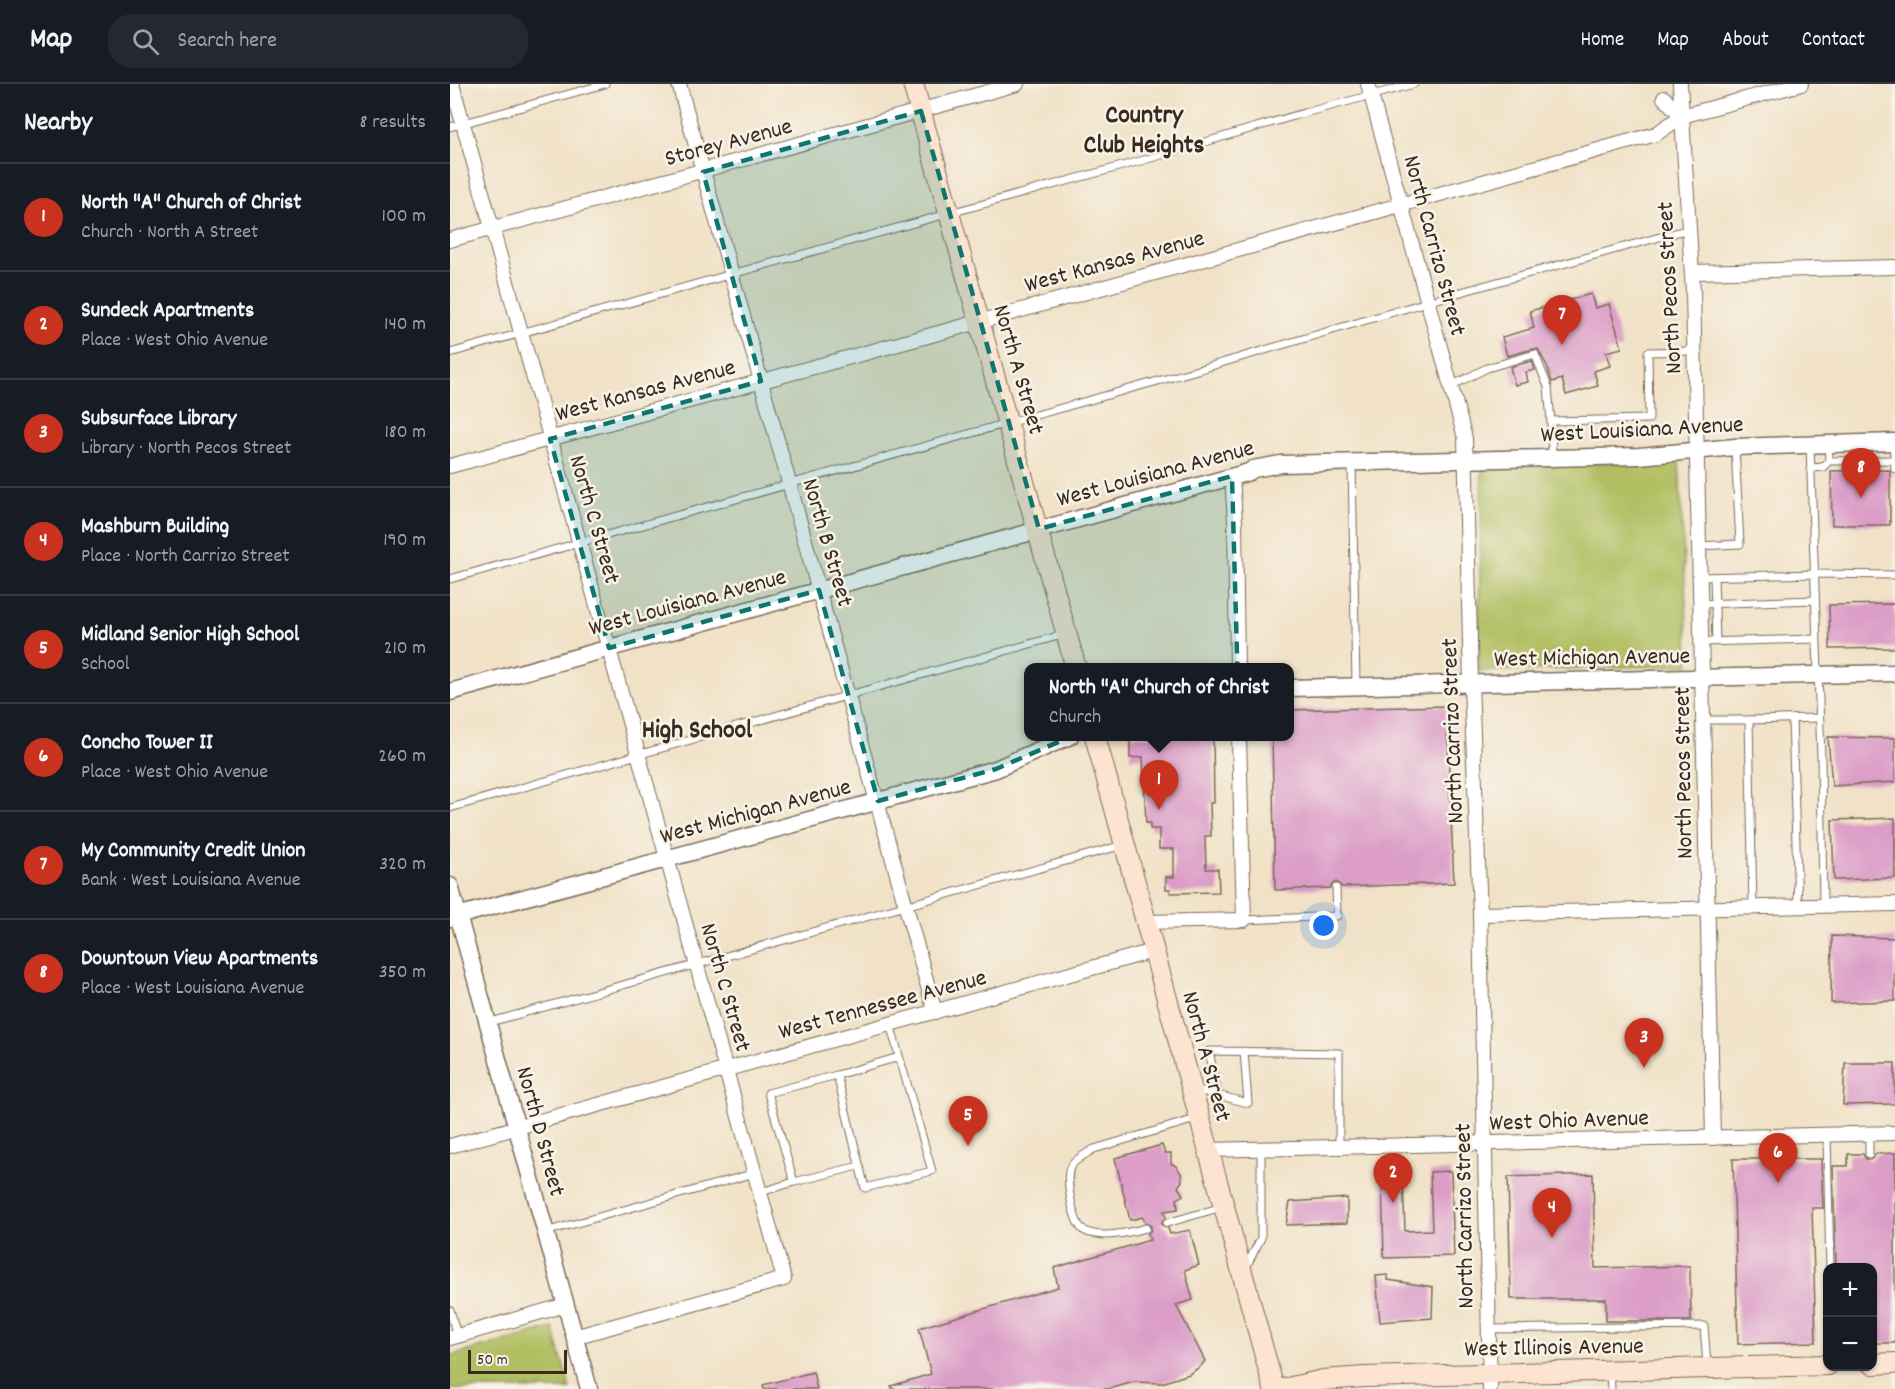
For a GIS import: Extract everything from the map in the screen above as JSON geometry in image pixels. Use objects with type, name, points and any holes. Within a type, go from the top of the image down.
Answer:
[{"type":"main road","name":"North A Street","points":[[914,84],[1075,663]]},
{"type":"main road","name":"North A Street","points":[[1096,741],[1274,1389]]},
{"type":"main road","points":[[1877,1364],[1895,1364]]},
{"type":"main road","name":"West Illinois Avenue","points":[[1283,1389],[1323,1380],[1611,1380],[1707,1368],[1823,1365]]},
{"type":"street","name":"North C Street","points":[[452,84],[456,125],[493,228],[784,1279],[574,1337]]},
{"type":"street","name":"North B Street","points":[[679,84],[935,1012]]},
{"type":"street","name":"Storey Avenue","points":[[450,240],[1017,84]]},
{"type":"street","name":"North Pecos Street","points":[[1680,84],[1692,272],[1713,1138]]},
{"type":"street","name":"West Kansas Avenue","points":[[450,466],[1656,134],[1682,116],[1801,84]]},
{"type":"street","name":"North Carrizo Street","points":[[1370,90],[1465,438],[1480,914],[1490,1381]]},
{"type":"street","points":[[1664,98],[1682,116]]},
{"type":"street","points":[[1692,272],[1895,267]]},
{"type":"street","name":"West Louisiana Avenue","points":[[450,692],[1281,464],[1639,456],[1736,447],[1894,442]]},
{"type":"street","points":[[1232,476],[1235,521],[1237,663]]},
{"type":"street","name":"West Michigan Avenue","points":[[1294,688],[1895,673]]},
{"type":"street","name":"West Michigan Avenue","points":[[454,917],[996,769],[1059,741]]},
{"type":"street","points":[[1146,922],[1244,920],[1239,741]]},
{"type":"street","name":"North D Street","points":[[450,886],[454,917],[487,1023],[589,1389]]},
{"type":"street","points":[[1480,914],[1895,904]]},
{"type":"street","name":"West Tennessee Avenue","points":[[450,1146],[1153,951]]},
{"type":"street","name":"West Ohio Avenue","points":[[1208,1150],[1895,1133]]},
{"type":"street","points":[[453,1337],[566,1305]]},
{"type":"lane","points":[[456,125],[605,84]]},
{"type":"lane","points":[[450,353],[1144,160],[1304,113],[1370,90],[1414,84]]},
{"type":"lane","points":[[450,579],[1201,369],[1428,302],[1689,229]]},
{"type":"lane","points":[[1551,421],[1649,418],[1648,352],[1694,351]]},
{"type":"lane","points":[[1451,386],[1487,369],[1534,354],[1548,387],[1552,458]]},
{"type":"lane","points":[[1894,442],[1895,469]]},
{"type":"lane","points":[[1828,443],[1829,461]]},
{"type":"lane","points":[[1810,444],[1823,905]]},
{"type":"lane","points":[[1698,546],[1740,544],[1736,447]]},
{"type":"lane","points":[[1811,468],[1823,467],[1829,461],[1894,460]]},
{"type":"lane","points":[[1352,462],[1356,686]]},
{"type":"lane","points":[[1700,577],[1814,574],[1895,575]]},
{"type":"lane","points":[[1714,577],[1716,641]]},
{"type":"lane","points":[[1700,604],[1815,600]]},
{"type":"lane","points":[[450,808],[1067,634]]},
{"type":"lane","points":[[1701,642],[1816,639]]},
{"type":"lane","points":[[1792,718],[1798,906]]},
{"type":"lane","points":[[1703,720],[1819,718]]},
{"type":"lane","points":[[1749,720],[1753,907]]},
{"type":"lane","points":[[487,1023],[1125,844]]},
{"type":"lane","points":[[1244,920],[1337,916],[1336,888]]},
{"type":"lane","points":[[837,1075],[865,1188],[932,1171],[890,1024]]},
{"type":"lane","points":[[1191,1089],[1248,1103],[1244,1051]]},
{"type":"lane","points":[[1218,1095],[1209,1052],[1339,1053],[1339,1148]]},
{"type":"lane","points":[[794,1182],[768,1093],[899,1057]]},
{"type":"lane","points":[[1146,1228],[1115,1234],[1092,1234],[1082,1229],[1071,1197],[1068,1181],[1070,1167],[1080,1157],[1094,1149],[1199,1118]]},
{"type":"lane","points":[[1869,1134],[1869,1154]]},
{"type":"lane","points":[[1827,1135],[1830,1263]]},
{"type":"lane","points":[[1242,1274],[1261,1238],[1261,1149]]},
{"type":"lane","points":[[760,1192],[859,1166]]},
{"type":"lane","points":[[545,1232],[755,1173]]},
{"type":"lane","points":[[1167,1223],[1223,1207]]},
{"type":"lane","points":[[450,1310],[453,1337]]},
{"type":"lane","points":[[1489,1329],[1704,1326],[1707,1368]]},
{"type":"highlighted area","points":[[921,111],[1039,529],[1232,476],[1238,690],[1145,695],[1063,740],[996,769],[878,801],[819,590],[609,648],[550,439],[761,381],[703,172]]},
{"type":"green space","points":[[1679,461],[1689,665],[1478,671],[1482,466]]},
{"type":"green space","points":[[553,1328],[570,1389],[450,1389],[450,1356]]},
{"type":"building","points":[[1591,294],[1595,308],[1609,304],[1622,348],[1606,352],[1610,366],[1594,371],[1598,386],[1566,395],[1562,379],[1552,382],[1538,349],[1507,356],[1502,337],[1534,328],[1530,311]]},
{"type":"building","points":[[1532,361],[1535,370],[1526,372],[1528,382],[1515,385],[1510,367]]},
{"type":"building","points":[[1890,470],[1890,525],[1832,525],[1831,471]]},
{"type":"building","points":[[1895,604],[1895,648],[1830,649],[1829,605]]},
{"type":"building","points":[[1446,706],[1454,883],[1342,887],[1336,882],[1330,888],[1275,890],[1272,741],[1294,741],[1294,710]]},
{"type":"building","points":[[1828,737],[1895,738],[1895,782],[1832,786]]},
{"type":"building","points":[[1130,741],[1213,741],[1214,803],[1210,803],[1211,836],[1205,836],[1206,869],[1218,869],[1219,892],[1170,893],[1170,889],[1166,889],[1166,877],[1174,877],[1174,849],[1159,849],[1159,829],[1150,829],[1150,823],[1146,823],[1143,757],[1130,758]]},
{"type":"building","points":[[1895,818],[1895,878],[1834,880],[1832,820]]},
{"type":"building","points":[[1832,936],[1895,938],[1895,1001],[1831,1003]]},
{"type":"building","points":[[1845,1063],[1895,1063],[1895,1104],[1843,1105]]},
{"type":"building","points":[[1162,1145],[1165,1153],[1171,1153],[1171,1163],[1181,1173],[1182,1181],[1178,1187],[1183,1195],[1177,1199],[1178,1209],[1164,1211],[1166,1218],[1162,1221],[1162,1225],[1168,1228],[1170,1234],[1190,1230],[1199,1265],[1185,1270],[1193,1300],[1176,1305],[1205,1361],[1200,1367],[1189,1374],[1162,1383],[1134,1382],[1109,1389],[892,1389],[891,1386],[931,1374],[919,1328],[1058,1287],[1054,1268],[1150,1240],[1148,1233],[1151,1226],[1145,1223],[1143,1217],[1130,1220],[1115,1158]]},
{"type":"building","points":[[1895,1153],[1895,1343],[1877,1343],[1877,1263],[1836,1263],[1833,1166],[1848,1166],[1848,1154],[1863,1154],[1866,1159],[1870,1160],[1875,1154]]},
{"type":"building","points":[[1733,1159],[1821,1159],[1823,1208],[1812,1208],[1816,1342],[1738,1344]]},
{"type":"building","points":[[1451,1171],[1454,1256],[1384,1258],[1382,1177],[1403,1176],[1405,1231],[1432,1230],[1430,1172]]},
{"type":"building","points":[[1593,1174],[1595,1268],[1690,1266],[1691,1321],[1606,1321],[1606,1299],[1511,1299],[1508,1177]]},
{"type":"building","points":[[1347,1198],[1347,1223],[1286,1225],[1290,1202]]},
{"type":"building","points":[[1388,1275],[1388,1280],[1433,1287],[1432,1318],[1380,1322],[1376,1276]]},
{"type":"building","points":[[813,1372],[817,1389],[764,1389],[763,1385]]},
{"type":"place","name":"My Community Credit Union","points":[[1562,345]]},
{"type":"place","name":"Downtown View Apartments","points":[[1861,498]]},
{"type":"place","name":"North \"A\" Church of Christ","points":[[1159,810]]},
{"type":"place","name":"Subsurface Library","points":[[1644,1068]]},
{"type":"place","name":"Midland Senior High School","points":[[968,1146]]},
{"type":"place","name":"Concho Tower II","points":[[1778,1183]]},
{"type":"place","name":"Sundeck Apartments","points":[[1393,1203]]},
{"type":"place","name":"Mashburn Building","points":[[1552,1238]]},
{"type":"district","name":"Country Club Heights","points":[[1144,128]]},
{"type":"district","name":"High School","points":[[697,728]]}]
